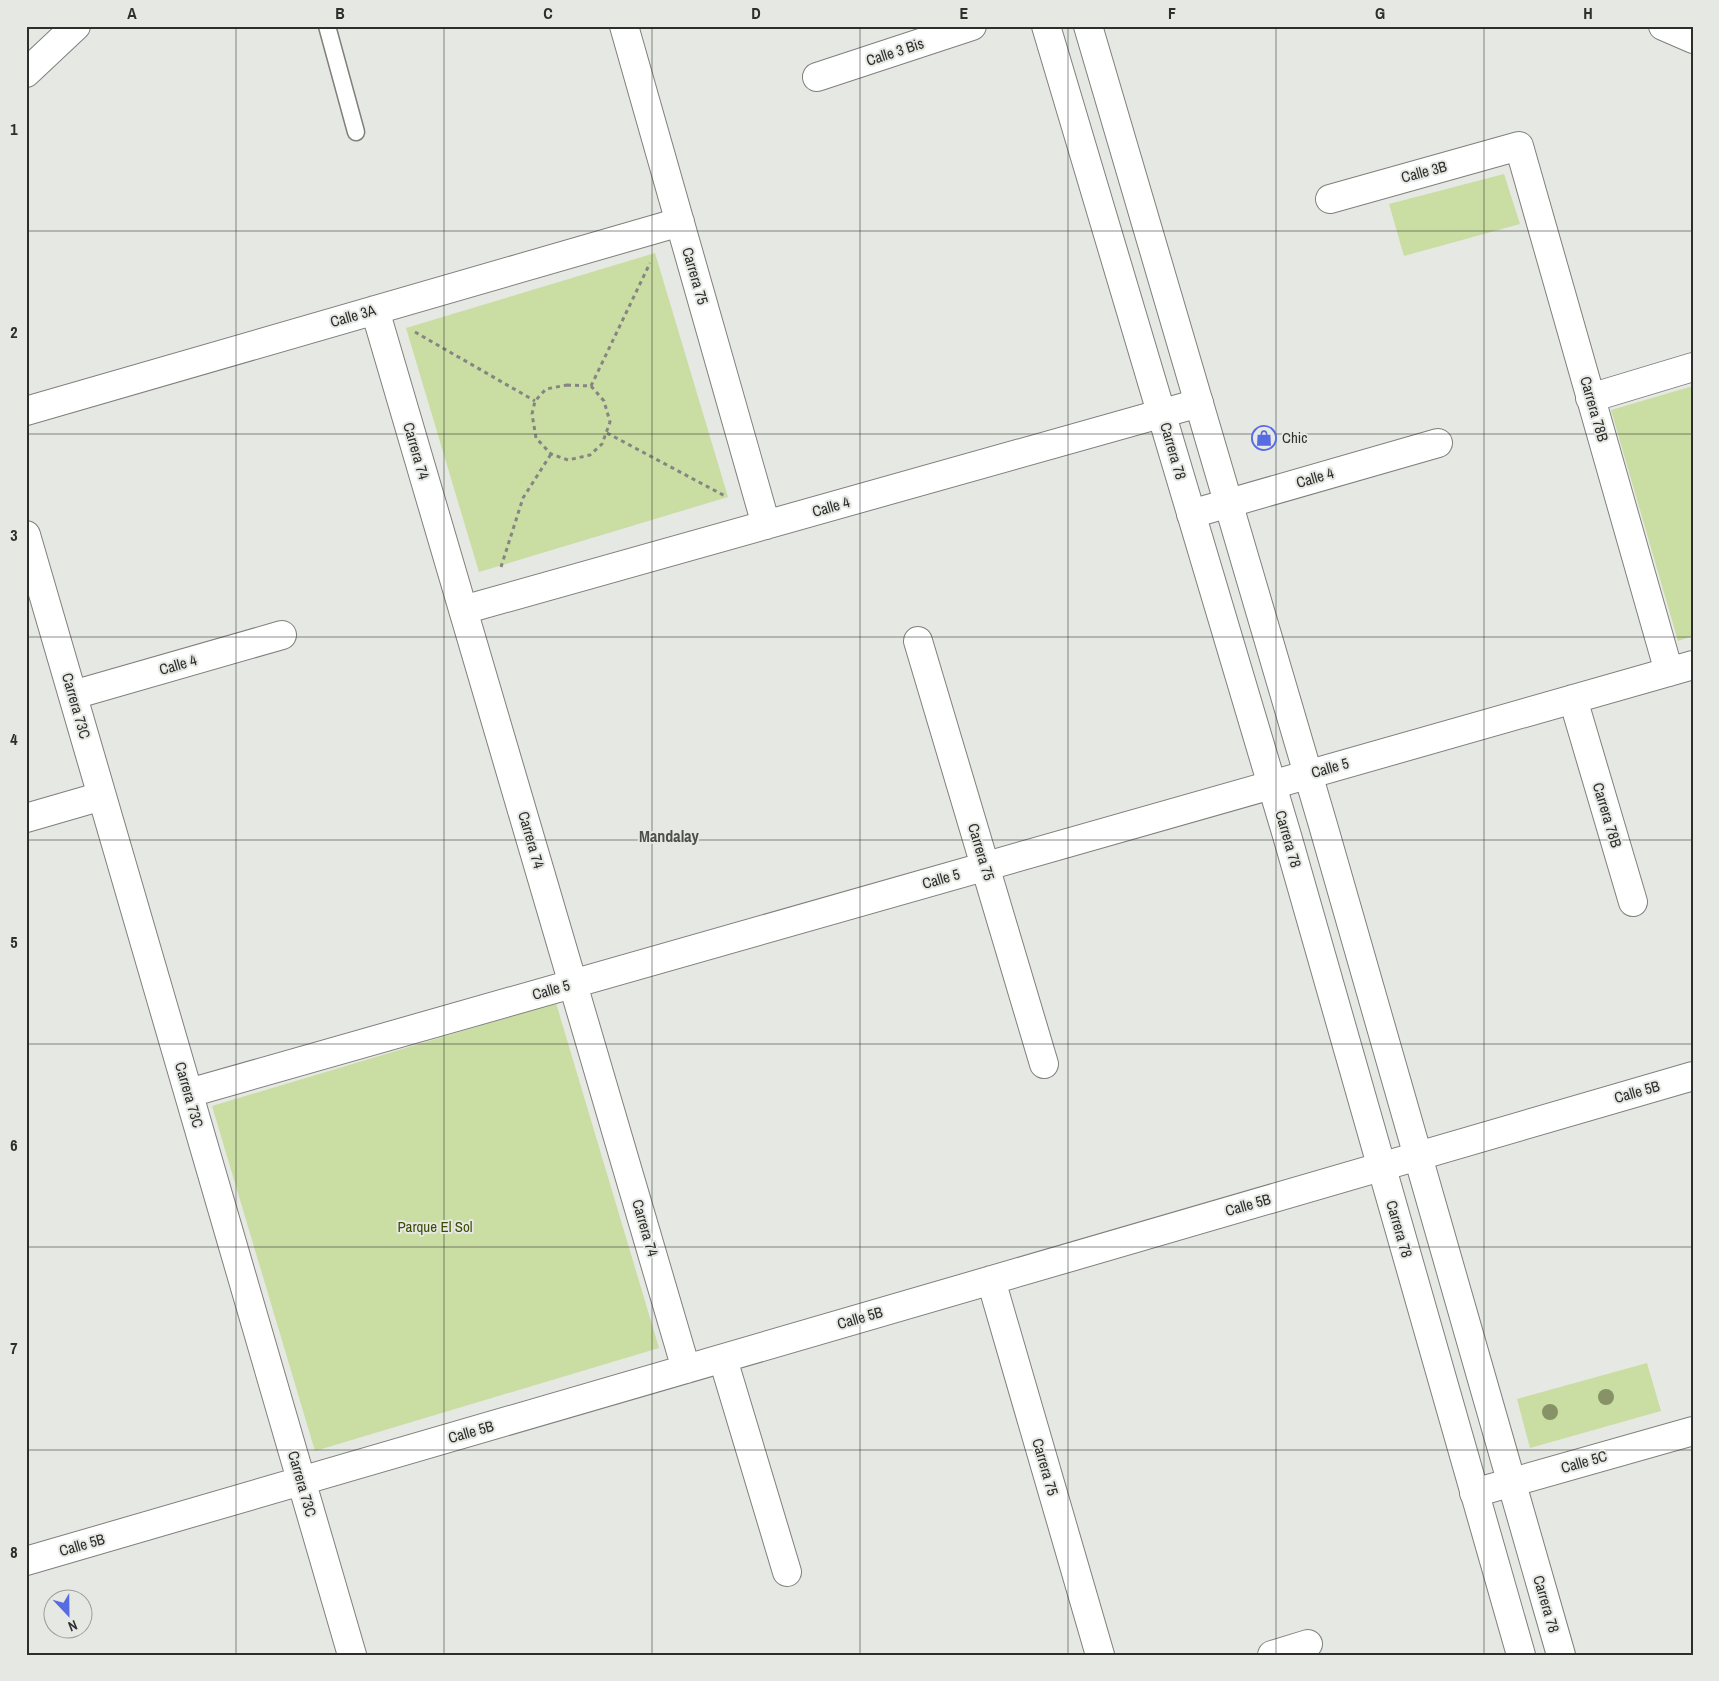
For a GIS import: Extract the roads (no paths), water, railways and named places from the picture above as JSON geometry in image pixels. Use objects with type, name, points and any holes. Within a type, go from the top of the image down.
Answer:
[{"type":"street","points":[[26,73],[76,26]]},
{"type":"street","name":"Carrera 75","points":[[624,26],[766,525]]},
{"type":"street","name":"Calle 3 Bis","points":[[817,77],[972,26]]},
{"type":"street","name":"Carrera 78","points":[[1046,26],[1272,785],[1521,1655]]},
{"type":"street","name":"Carrera 78","points":[[1088,26],[1308,774],[1561,1655]]},
{"type":"street","points":[[1663,26],[1693,39]]},
{"type":"street","name":"Calle 3B","points":[[1330,198],[1519,146]]},
{"type":"street","name":"Carrera 78B","points":[[1519,146],[1590,398],[1681,668]]},
{"type":"street","name":"Calle 3A","points":[[26,411],[680,222]]},
{"type":"street","name":"Carrera 74","points":[[375,310],[473,607],[573,984],[686,1369]]},
{"type":"street","points":[[1590,398],[1693,367]]},
{"type":"street","name":"Calle 4","points":[[473,607],[1199,403]]},
{"type":"street","name":"Calle 4","points":[[1191,514],[1438,443]]},
{"type":"street","name":"Carrera 73C","points":[[27,540],[352,1655]]},
{"type":"street","name":"Calle 4","points":[[73,695],[282,635]]},
{"type":"street","name":"Carrera 75","points":[[918,641],[1044,1064]]},
{"type":"street","name":"Calle 5","points":[[188,1093],[1681,668]]},
{"type":"street","name":"Carrera 78B","points":[[1572,699],[1633,902]]},
{"type":"street","points":[[26,818],[102,796]]},
{"type":"street","name":"Calle 5B","points":[[26,1561],[1693,1076]]},
{"type":"street","name":"Carrera 75","points":[[991,1280],[1100,1655]]},
{"type":"street","points":[[723,1358],[787,1572]]},
{"type":"street","name":"Calle 5C","points":[[1474,1492],[1693,1431]]},
{"type":"street","points":[[1272,1655],[1308,1644]]},
{"type":"lane","points":[[327,26],[356,132]]},
{"type":"place","name":"Chic","points":[[1264,438]]},
{"type":"district","name":"Mandalay","points":[[669,836]]},
{"type":"park label","name":"Parque El Sol","points":[[435,1227]]}]
